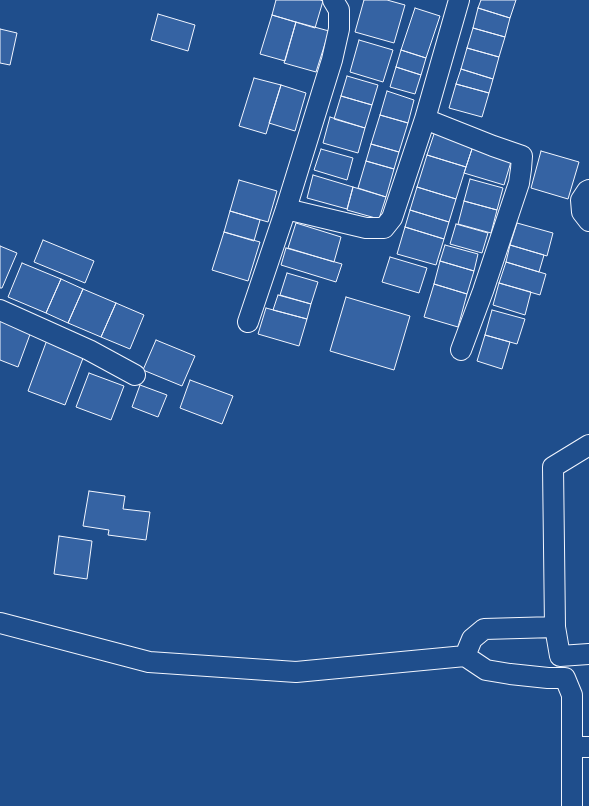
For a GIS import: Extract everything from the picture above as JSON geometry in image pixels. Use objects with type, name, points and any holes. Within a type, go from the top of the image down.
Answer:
[{"type":"street","points":[[248,322],[286,209],[332,60],[339,29],[339,10],[333,0]]},
{"type":"street","points":[[286,209],[366,228],[384,228],[392,218],[425,118],[453,1]]},
{"type":"street","points":[[425,118],[493,146],[522,156],[519,183],[483,291],[461,350]]},
{"type":"street","points":[[589,190],[581,200],[582,212],[589,221]]},
{"type":"street","points":[[0,310],[89,350],[135,375]]},
{"type":"street","points":[[572,806],[581,747],[572,695],[565,678],[555,627],[553,467],[589,445]]},
{"type":"street","points":[[0,623],[149,662],[296,672],[465,656],[486,670],[533,677],[565,678]]},
{"type":"street","points":[[465,656],[472,639],[484,629],[555,627]]},
{"type":"street","points":[[560,656],[589,654]]},
{"type":"building","points":[[276,0],[323,1],[315,28],[272,15]]},
{"type":"building","points":[[364,0],[387,0],[405,5],[394,43],[355,32]]},
{"type":"building","points":[[481,0],[516,0],[510,18],[478,8]]},
{"type":"building","points":[[415,8],[440,16],[426,58],[401,50]]},
{"type":"building","points":[[478,8],[510,18],[505,37],[473,28]]},
{"type":"building","points":[[158,14],[195,25],[188,51],[151,40]]},
{"type":"building","points":[[272,15],[296,22],[285,61],[260,54]]},
{"type":"building","points":[[296,22],[329,31],[316,72],[284,63]]},
{"type":"building","points":[[473,28],[505,37],[499,57],[467,48]]},
{"type":"building","points":[[0,29],[17,33],[10,65],[0,63]]},
{"type":"building","points":[[359,40],[393,50],[383,82],[350,72]]},
{"type":"building","points":[[467,48],[499,57],[493,79],[461,69]]},
{"type":"building","points":[[401,50],[426,58],[421,75],[396,67]]},
{"type":"building","points":[[396,67],[421,75],[415,94],[390,87]]},
{"type":"building","points":[[461,69],[493,79],[489,93],[456,84]]},
{"type":"building","points":[[347,76],[378,85],[372,105],[341,96]]},
{"type":"building","points":[[254,78],[281,85],[266,134],[239,126]]},
{"type":"building","points":[[456,84],[489,93],[482,117],[449,108]]},
{"type":"building","points":[[281,85],[306,93],[295,131],[269,123]]},
{"type":"building","points":[[387,91],[414,100],[408,123],[380,115]]},
{"type":"building","points":[[341,96],[372,105],[365,128],[334,119]]},
{"type":"building","points":[[380,115],[408,123],[399,152],[371,144]]},
{"type":"building","points":[[330,117],[365,128],[358,153],[323,143]]},
{"type":"building","points":[[435,131],[474,143],[466,167],[427,155]]},
{"type":"building","points":[[474,143],[513,155],[504,185],[464,173]]},
{"type":"building","points":[[371,144],[399,152],[394,169],[366,161]]},
{"type":"building","points":[[321,149],[353,158],[347,180],[314,170]]},
{"type":"building","points":[[541,151],[579,162],[568,199],[531,188]]},
{"type":"building","points":[[427,155],[466,167],[456,199],[417,187]]},
{"type":"building","points":[[366,161],[394,169],[386,197],[358,188]]},
{"type":"building","points":[[313,175],[353,187],[347,209],[307,198]]},
{"type":"building","points":[[470,179],[503,188],[497,210],[464,201]]},
{"type":"building","points":[[239,180],[277,191],[268,222],[230,211]]},
{"type":"building","points":[[353,187],[386,197],[379,219],[347,210]]},
{"type":"building","points":[[417,187],[456,199],[449,222],[410,210]]},
{"type":"building","points":[[464,201],[497,210],[491,233],[458,224]]},
{"type":"building","points":[[410,210],[449,222],[444,239],[405,227]]},
{"type":"building","points":[[230,211],[260,220],[254,241],[224,232]]},
{"type":"building","points":[[296,223],[341,237],[334,262],[288,248]]},
{"type":"building","points":[[517,223],[553,233],[547,256],[510,245]]},
{"type":"building","points":[[456,224],[488,233],[482,253],[450,244]]},
{"type":"building","points":[[405,227],[444,239],[436,265],[397,254]]},
{"type":"building","points":[[224,232],[260,242],[248,281],[212,270]]},
{"type":"building","points":[[43,240],[94,261],[85,283],[34,262]]},
{"type":"building","points":[[445,245],[478,254],[474,271],[440,261]]},
{"type":"building","points":[[510,245],[544,255],[539,272],[506,262]]},
{"type":"building","points":[[0,246],[17,253],[2,288],[0,288]]},
{"type":"building","points":[[286,248],[342,264],[336,282],[281,265]]},
{"type":"building","points":[[390,257],[427,268],[419,293],[382,282]]},
{"type":"building","points":[[440,261],[474,271],[467,294],[434,284]]},
{"type":"building","points":[[506,262],[546,274],[540,295],[499,283]]},
{"type":"building","points":[[22,263],[61,279],[46,313],[8,297]]},
{"type":"building","points":[[287,273],[318,282],[311,304],[280,295]]},
{"type":"building","points":[[61,279],[83,289],[68,323],[46,313]]},
{"type":"building","points":[[499,283],[531,292],[525,315],[493,305]]},
{"type":"building","points":[[434,284],[467,294],[458,327],[424,317]]},
{"type":"building","points":[[83,289],[116,303],[101,337],[68,323]]},
{"type":"building","points":[[278,295],[311,304],[307,319],[273,310]]},
{"type":"building","points":[[346,297],[410,316],[394,370],[330,351]]},
{"type":"building","points":[[116,303],[144,315],[130,349],[101,337]]},
{"type":"building","points":[[266,308],[307,319],[299,346],[258,334]]},
{"type":"building","points":[[492,310],[525,319],[517,344],[485,335]]},
{"type":"building","points":[[0,317],[32,329],[18,367],[0,360]]},
{"type":"building","points":[[485,335],[510,342],[502,369],[477,361]]},
{"type":"building","points":[[47,340],[85,353],[65,405],[28,391]]},
{"type":"building","points":[[156,340],[195,356],[182,386],[143,370]]},
{"type":"building","points":[[89,373],[124,386],[111,420],[76,407]]},
{"type":"building","points":[[190,380],[233,396],[222,424],[180,408]]},
{"type":"building","points":[[140,385],[167,395],[158,417],[132,407]]},
{"type":"building","points":[[89,491],[125,496],[123,509],[150,512],[146,540],[108,535],[109,530],[83,526]]},
{"type":"building","points":[[59,536],[92,541],[87,579],[54,574]]}]
